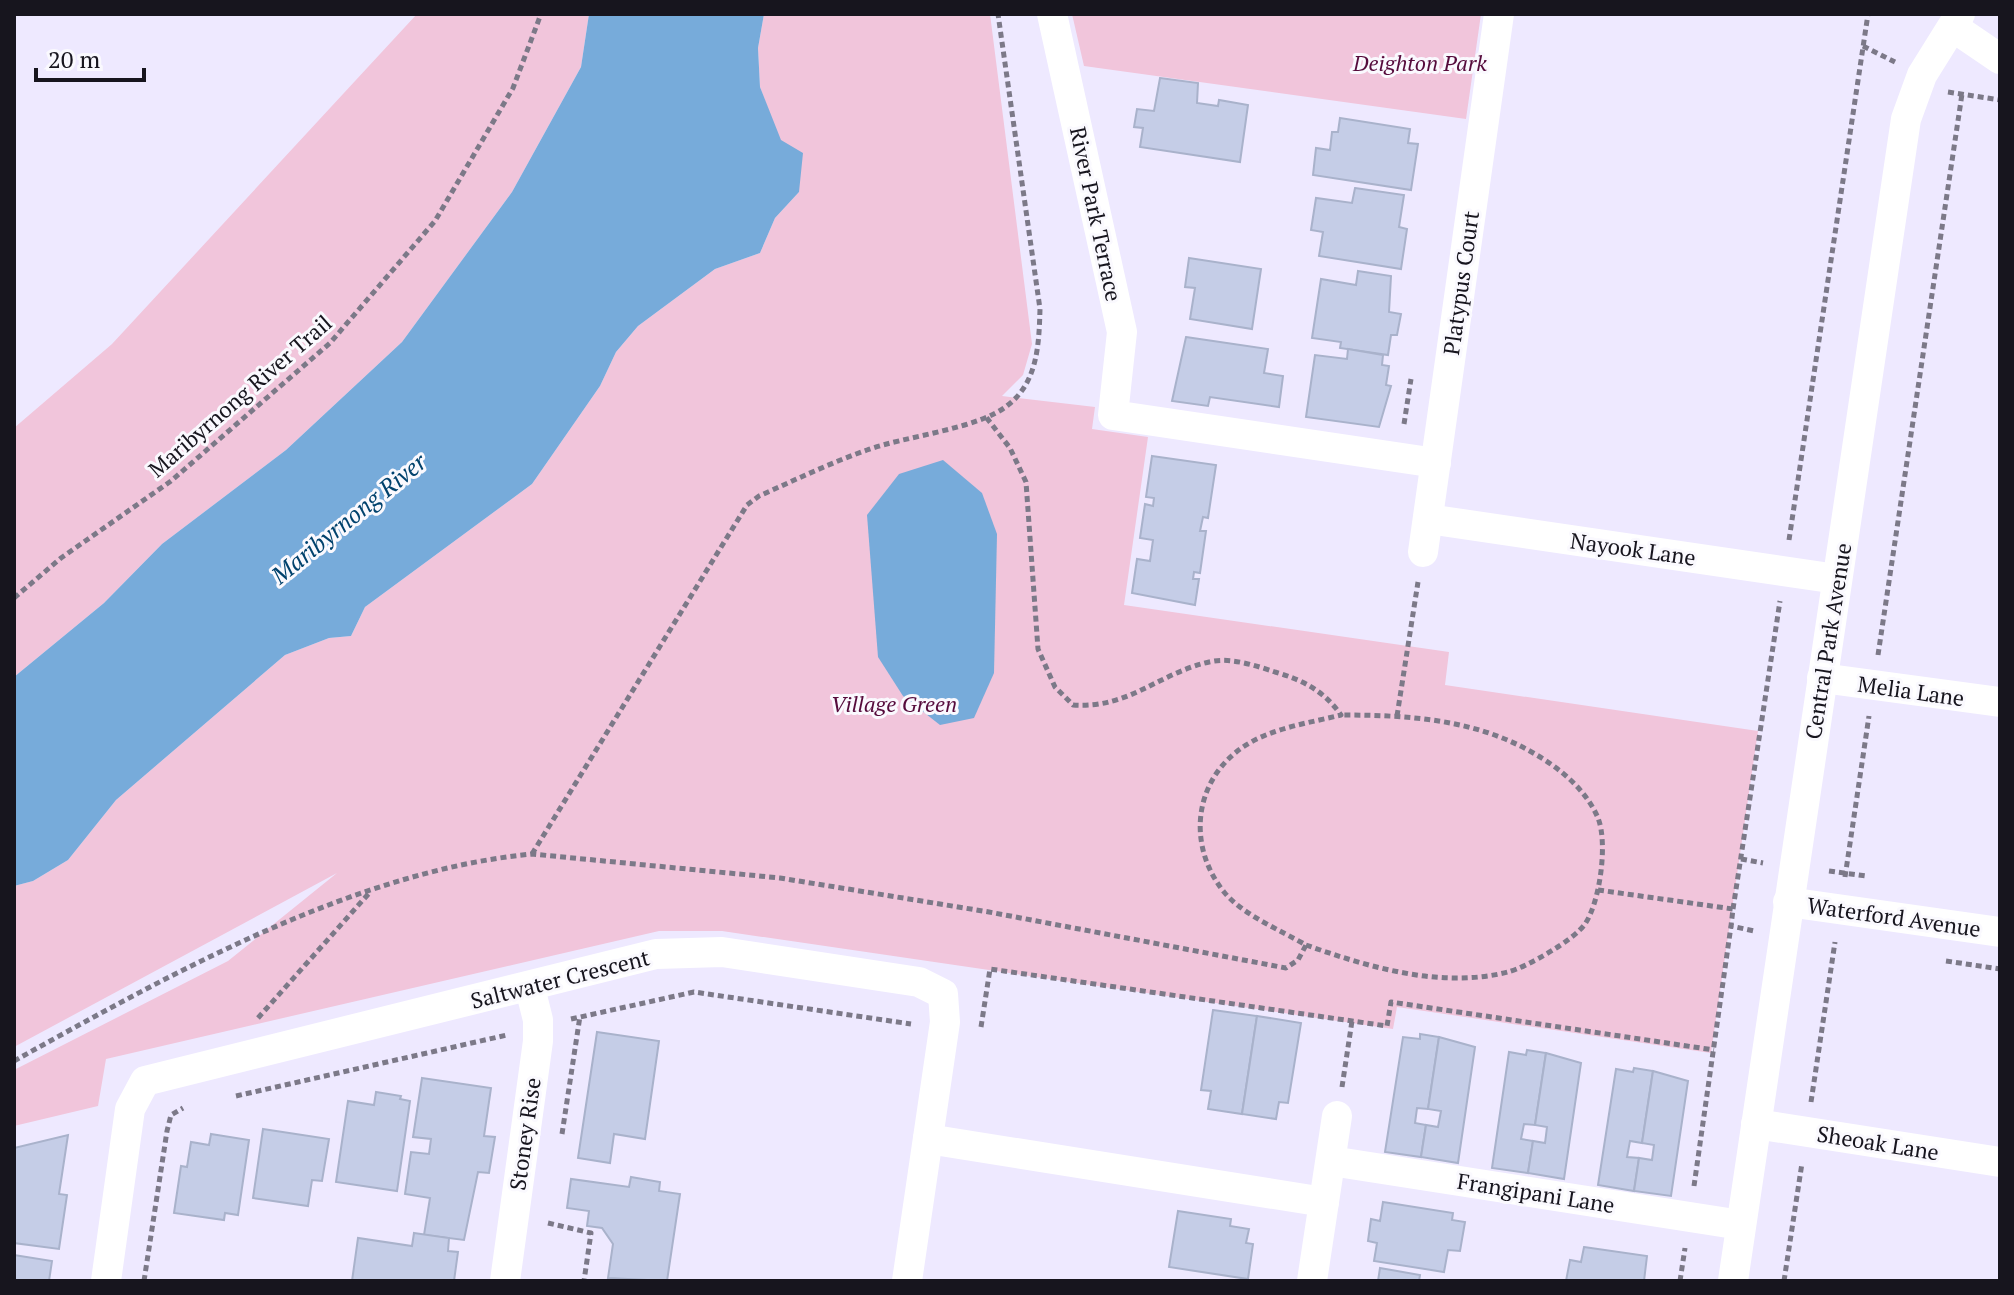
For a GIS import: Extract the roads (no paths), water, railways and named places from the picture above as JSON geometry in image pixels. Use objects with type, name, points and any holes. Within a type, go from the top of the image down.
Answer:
[{"type":"street","name":"River Park Terrace","points":[[1052,14],[1122,332],[1113,415],[1436,463]]},
{"type":"street","name":"Platypus Court","points":[[1421,566],[1499,14]]},
{"type":"street","points":[[1956,20],[2000,59]]},
{"type":"street","name":"Central Park Avenue","points":[[1733,1281],[1906,119],[1922,75],[1956,20]]},
{"type":"street","name":"Nayook Lane","points":[[1428,519],[1837,579]]},
{"type":"street","name":"Melia Lane","points":[[1822,678],[2000,702]]},
{"type":"street","name":"Waterford Avenue","points":[[1788,902],[2000,932]]},
{"type":"street","name":"Saltwater Crescent","points":[[106,1281],[130,1109],[145,1081],[220,1060],[530,988],[656,954],[722,952],[919,982],[943,994],[945,1022],[907,1281]]},
{"type":"street","name":"Stoney Rise","points":[[505,1281],[538,1041],[530,988]]},
{"type":"street","points":[[1312,1281],[1337,1116]]},
{"type":"street","name":"Sheoak Lane","points":[[1756,1124],[2000,1162]]},
{"type":"street","points":[[928,1139],[1324,1202]]},
{"type":"street","name":"Frangipani Lane","points":[[1331,1161],[1741,1225]]},
{"type":"water","name":"Maribyrnong River","points":[[589,14],[764,14],[758,48],[760,87],[781,140],[803,153],[799,192],[775,218],[760,253],[715,269],[638,326],[616,352],[600,386],[532,484],[365,607],[351,636],[329,638],[285,655],[116,800],[68,860],[33,881],[14,886],[14,677],[104,603],[162,544],[286,450],[402,342],[512,192],[581,67]]},
{"type":"water","points":[[943,460],[982,493],[997,534],[994,673],[974,718],[940,725],[903,696],[878,657],[867,515],[899,474]]},
{"type":"park label","name":"Deighton Park","points":[[1420,63]]},
{"type":"park label","name":"Village Green","points":[[894,704]]}]
